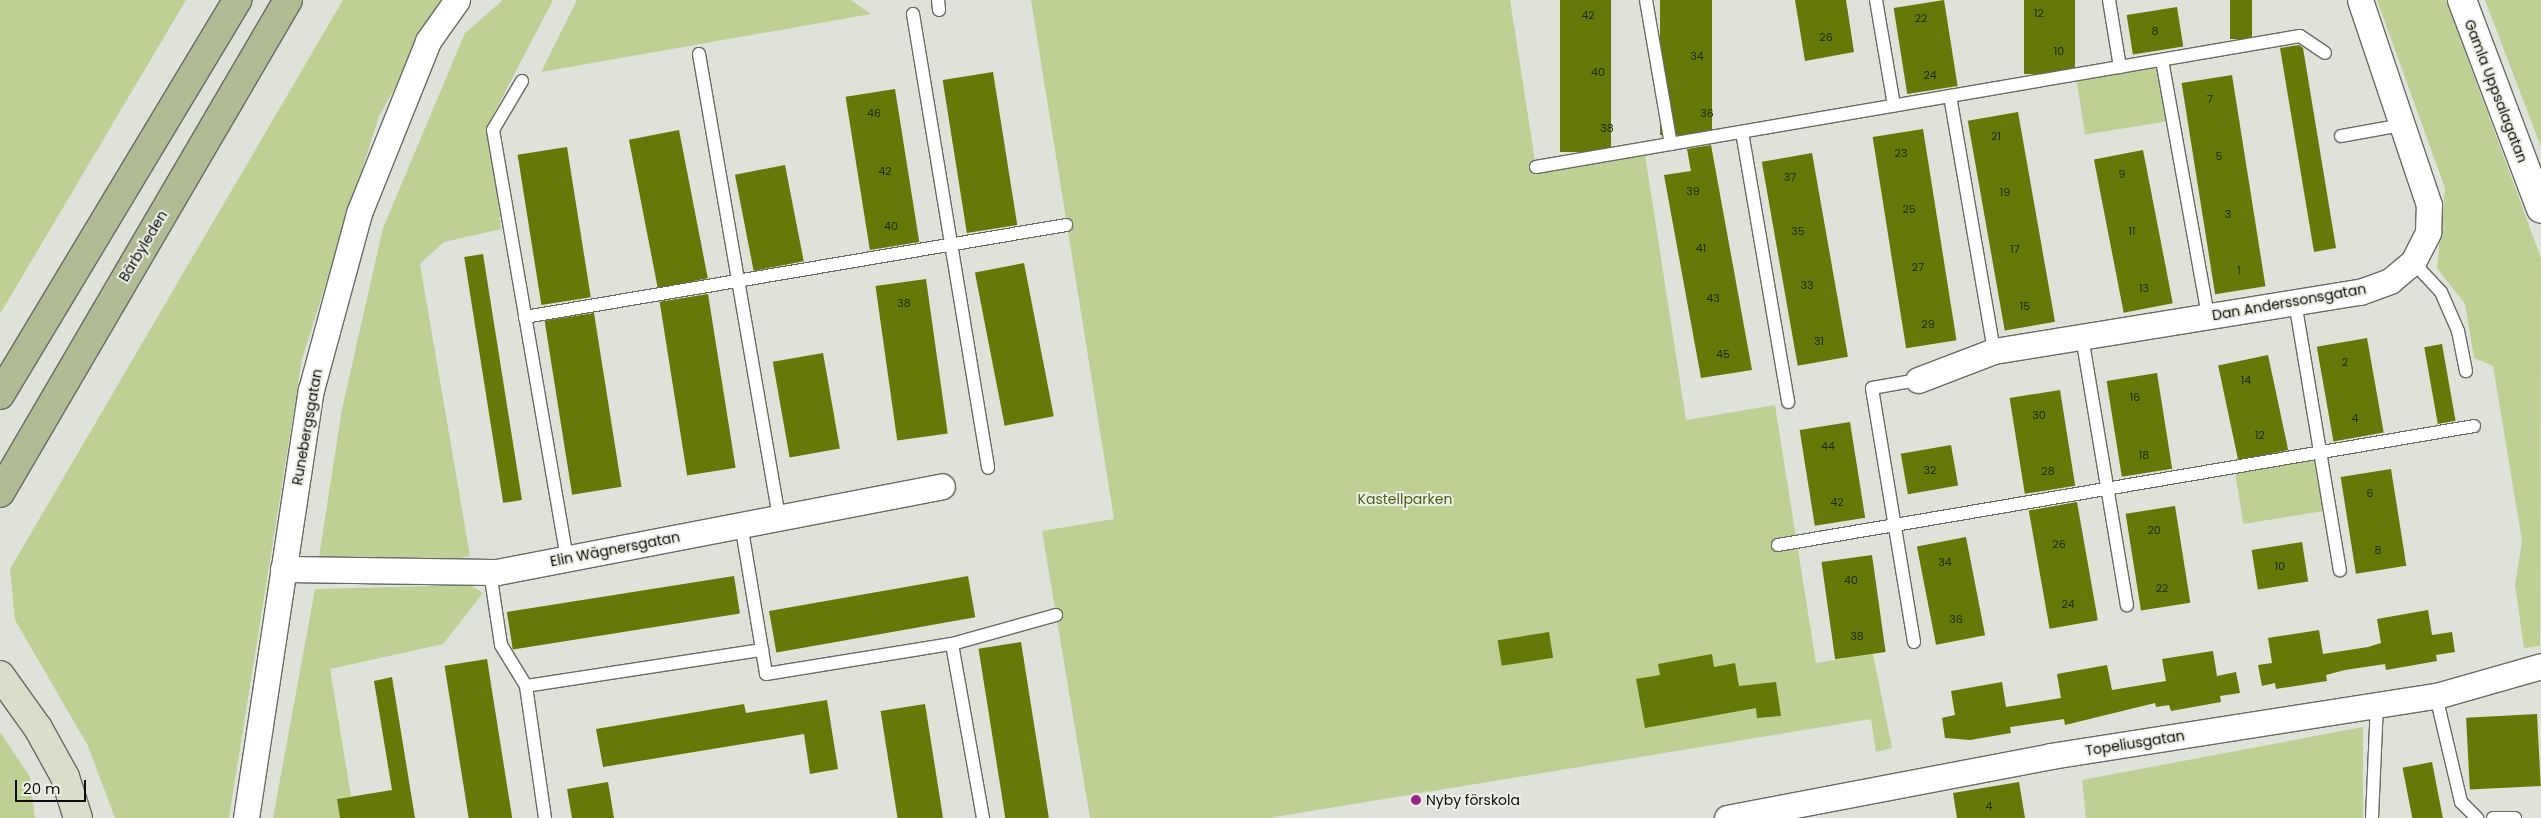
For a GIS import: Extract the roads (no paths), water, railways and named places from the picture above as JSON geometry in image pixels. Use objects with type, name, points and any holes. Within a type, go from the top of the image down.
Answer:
[{"type":"main road","points":[[0,395],[238,0]]},
{"type":"main road","name":"Bärbyleden","points":[[0,493],[288,0]]},
{"type":"main road","points":[[4,680],[65,777],[78,818]]},
{"type":"street","name":"Runebergsgatan","points":[[246,818],[311,390],[359,213],[428,41],[457,0]]},
{"type":"street","name":"Dan Anderssonsgatan","points":[[1918,380],[1994,351],[2360,292],[2390,281],[2413,262],[2428,232],[2429,205],[2360,0]]},
{"type":"street","name":"Gamla Uppsalagatan","points":[[2462,0],[2541,209]]},
{"type":"street","name":"Elin Wägnersgatan","points":[[283,570],[490,572],[942,486]]},
{"type":"street","name":"Topeliusgatan","points":[[1727,818],[2051,756],[2436,696],[2541,666]]},
{"type":"lane","points":[[1646,0],[1671,144]]},
{"type":"lane","points":[[1876,0],[1894,106]]},
{"type":"lane","points":[[2109,0],[2120,66]]},
{"type":"lane","points":[[913,14],[988,468]]},
{"type":"lane","points":[[1536,167],[2300,36],[2325,53]]},
{"type":"lane","points":[[699,54],[779,517]]},
{"type":"lane","points":[[2162,60],[2208,316]]},
{"type":"lane","points":[[522,81],[493,130],[567,558]]},
{"type":"lane","points":[[1950,96],[1994,351]]},
{"type":"lane","points":[[2342,136],[2402,125]]},
{"type":"lane","points":[[1742,132],[1788,402]]},
{"type":"lane","points":[[525,317],[1066,225]]},
{"type":"lane","points":[[2413,262],[2441,292],[2458,331],[2466,371]]},
{"type":"lane","points":[[2295,302],[2340,570]]},
{"type":"lane","points":[[2082,337],[2127,606]]},
{"type":"lane","points":[[1914,642],[1872,388],[1918,380]]},
{"type":"lane","points":[[1778,545],[2474,426]]},
{"type":"lane","points":[[741,524],[766,674],[952,644],[1056,615]]},
{"type":"lane","points":[[490,572],[501,645],[526,686],[545,818]]},
{"type":"lane","points":[[952,644],[983,818]]},
{"type":"lane","points":[[526,686],[762,650]]},
{"type":"lane","points":[[2436,696],[2461,802],[2477,818]]},
{"type":"lane","points":[[2372,818],[2377,705]]},
{"type":"lane","points":[[2493,818],[2515,818]]},
{"type":"place","name":"Nyby förskola","points":[[1416,800]]},
{"type":"park label","name":"Kastellparken","points":[[1405,499]]}]
